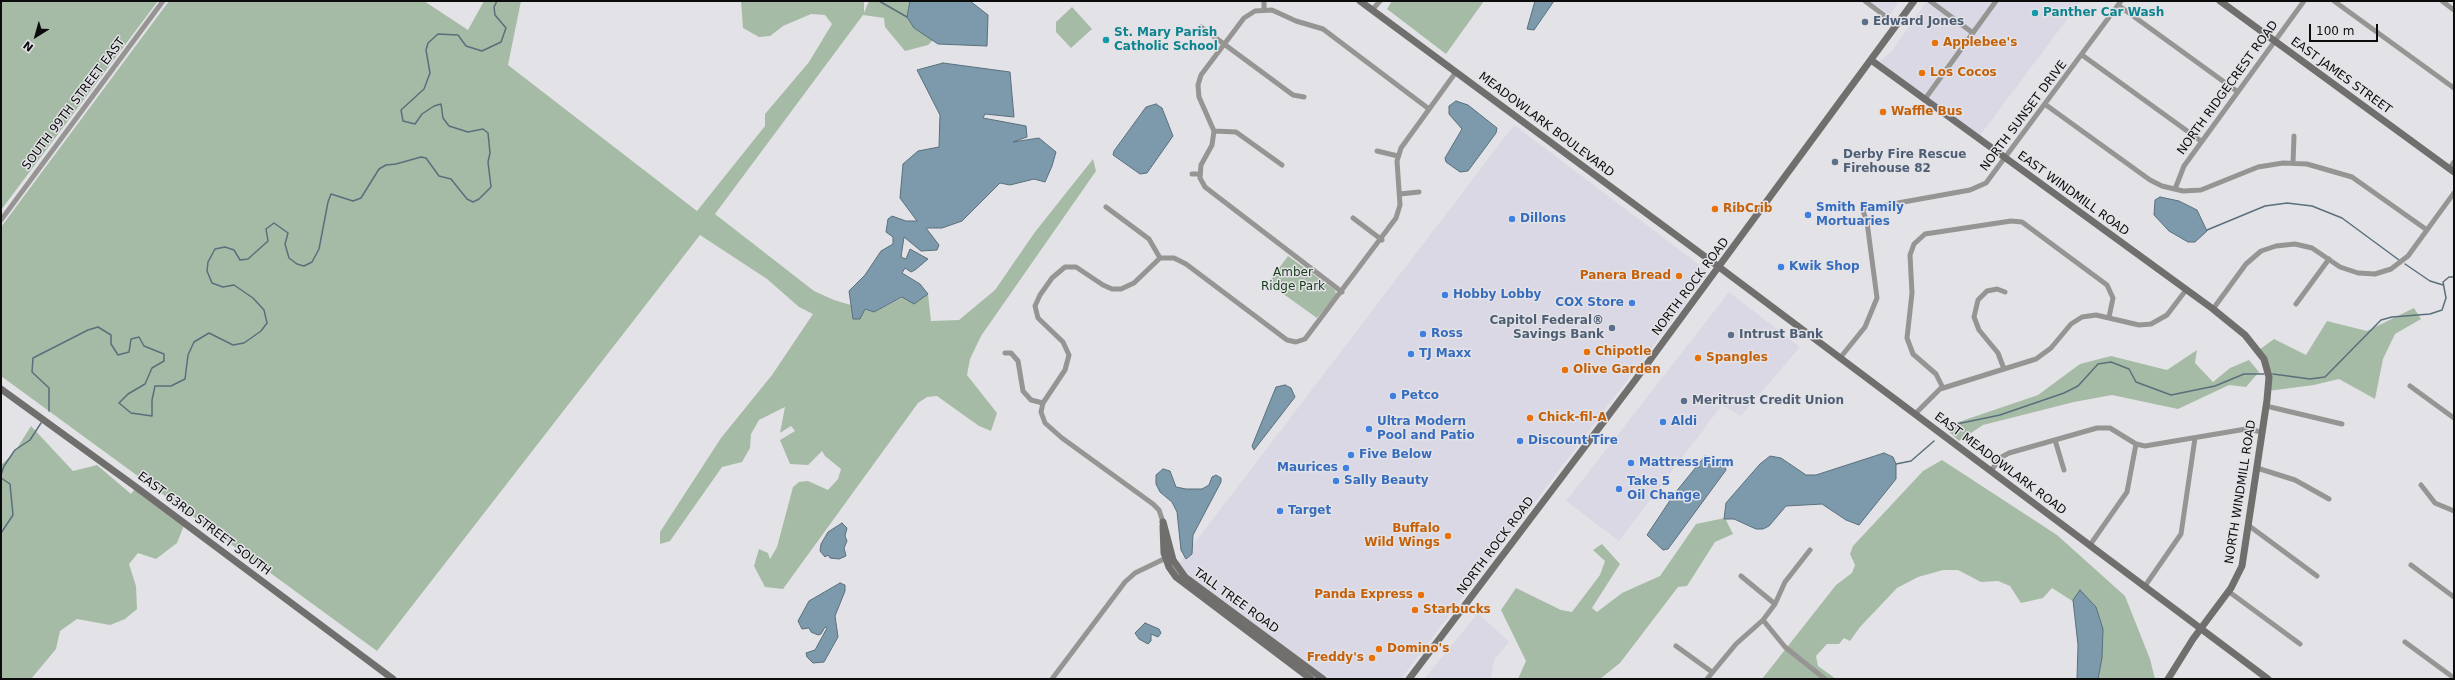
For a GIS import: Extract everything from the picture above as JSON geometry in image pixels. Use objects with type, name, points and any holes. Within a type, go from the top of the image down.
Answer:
[{"type":"street","name":"SOUTH 99TH STREET EAST","points":[[1,220],[163,1]]},
{"type":"street","points":[[1264,1],[1264,9]]},
{"type":"street","name":"MEADOWLARK BOULEVARD","points":[[1360,1],[1719,267]]},
{"type":"street","points":[[1372,10],[1380,1]]},
{"type":"street","points":[[1865,1],[1897,25]]},
{"type":"street","name":"NORTH ROCK ROAD","points":[[1409,679],[1719,267],[1914,1]]},
{"type":"street","points":[[1930,1],[1973,33]]},
{"type":"street","points":[[1925,100],[1996,1]]},
{"type":"street","name":"EAST JAMES STREET","points":[[2220,1],[2451,170]]},
{"type":"street","name":"NORTH RIDGECREST ROAD","points":[[2175,189],[2184,166],[2304,1]]},
{"type":"street","points":[[2334,1],[2454,88]]},
{"type":"street","points":[[2442,1],[2454,10]]},
{"type":"street","points":[[2120,3],[2238,92]]},
{"type":"street","name":"NORTH SUNSET DRIVE","points":[[1840,358],[1865,326],[1877,298],[1867,222],[1862,208],[1870,208],[1970,190],[1986,183],[2046,105],[2120,3]]},
{"type":"street","points":[[1342,292],[1208,191],[1202,183],[1200,174],[1202,161],[1213,142],[1214,131],[1199,97],[1198,85],[1204,70],[1246,16],[1264,9],[1277,11],[1296,21],[1323,29],[1429,109]]},
{"type":"street","points":[[1201,27],[1293,95],[1304,97]]},
{"type":"street","points":[[2082,54],[2202,141]]},
{"type":"street","name":"EAST WINDMILL ROAD","points":[[1871,60],[2213,309],[2245,335],[2259,350]]},
{"type":"street","points":[[1005,353],[1011,353],[1020,365],[1020,383],[1023,391],[1031,400],[1042,403],[1065,370],[1069,358],[1065,345],[1041,321],[1035,310],[1038,298],[1052,278],[1062,269],[1074,267],[1106,287],[1121,289],[1134,283],[1160,258],[1174,258],[1186,264],[1286,340],[1296,344],[1308,337],[1382,240],[1396,218],[1400,194],[1398,156],[1404,142],[1456,72]]},
{"type":"street","points":[[2046,105],[2150,180],[2175,189],[2201,190],[2248,169],[2293,163],[2321,166],[2352,177],[2427,230]]},
{"type":"street","points":[[1214,131],[1236,132],[1282,165]]},
{"type":"street","points":[[2293,163],[2294,136]]},
{"type":"street","points":[[1377,151],[1398,156]]},
{"type":"street","points":[[2451,170],[2454,162]]},
{"type":"street","points":[[1192,174],[1200,174]]},
{"type":"street","points":[[1400,194],[1419,192]]},
{"type":"street","points":[[2213,309],[2246,264],[2268,248],[2284,244],[2304,245],[2318,251],[2345,269],[2358,273],[2372,274],[2386,271],[2408,256],[2454,193]]},
{"type":"street","points":[[1106,207],[1149,239],[1156,248],[1160,258]]},
{"type":"street","points":[[1353,218],[1382,240]]},
{"type":"street","points":[[1943,388],[1936,374],[1913,354],[1907,338],[1912,301],[1910,255],[1914,244],[1925,234],[2011,221],[2022,222],[2107,285],[2112,298],[2109,317]]},
{"type":"street","points":[[2296,304],[2329,259]]},
{"type":"street","name":"EAST MEADOWLARK ROAD","points":[[1719,267],[2268,679]]},
{"type":"street","points":[[2004,369],[1994,346],[1977,327],[1974,312],[1978,300],[1987,291],[1997,289],[2005,292]]},
{"type":"street","points":[[1915,414],[1932,394],[1943,388],[2042,356],[2077,319],[2093,315],[2109,317],[2140,325],[2154,323],[2167,314],[2186,290]]},
{"type":"street","name":"NORTH WINDMILL ROAD","points":[[2168,679],[2201,629],[2228,592],[2242,566],[2266,406],[2268,372],[2259,350]]},
{"type":"street","points":[[2410,386],[2454,418]]},
{"type":"street","name":"EAST 63RD STREET SOUTH","points":[[1,389],[130,482],[393,679]]},
{"type":"street","name":"TALL TREE ROAD","points":[[1042,403],[1042,416],[1050,428],[1159,510],[1164,522],[1173,560],[1185,577],[1323,679]]},
{"type":"street","points":[[2266,406],[2342,424]]},
{"type":"street","points":[[1991,471],[2003,456],[2097,428],[2105,428],[2116,431],[2136,444],[2148,446],[2246,429],[2262,432]]},
{"type":"street","points":[[2144,586],[2181,534],[2195,438]]},
{"type":"street","points":[[2055,440],[2064,470]]},
{"type":"street","points":[[2090,545],[2127,492],[2136,444]]},
{"type":"street","points":[[2257,468],[2295,480],[2329,499]]},
{"type":"street","points":[[2421,485],[2435,503],[2454,511]]},
{"type":"street","name":"TALL TREE ROAD","points":[[1164,522],[1162,533],[1166,558],[1169,567],[1183,584],[1311,679]]},
{"type":"street","points":[[2248,525],[2317,576]]},
{"type":"street","points":[[1707,679],[1736,644],[1763,620],[1774,604],[1785,582],[1810,550]]},
{"type":"street","points":[[1052,679],[1125,582],[1135,573],[1166,558]]},
{"type":"street","points":[[2411,565],[2454,597]]},
{"type":"street","points":[[1741,576],[1774,604]]},
{"type":"street","points":[[2228,592],[2300,644]]},
{"type":"street","points":[[1763,620],[1785,647],[1825,679]]},
{"type":"street","points":[[2405,642],[2454,678]]},
{"type":"street","points":[[1676,646],[1712,672]]},
{"type":"shaded area","points":[[1870,1],[1899,1],[1890,15]]},
{"type":"shaded area","points":[[1927,1],[2081,1],[1978,138],[1878,63],[1891,52]]},
{"type":"shaded area","points":[[1514,125],[1709,272],[1401,679],[1323,679],[1177,566]]},
{"type":"shaded area","points":[[1729,292],[1800,347],[1741,416],[1722,405],[1619,541],[1566,501]]},
{"type":"shaded area","points":[[1478,613],[1509,642],[1494,660],[1491,679],[1424,679]]},
{"type":"green space","points":[[1,1],[158,1],[1,210]]},
{"type":"green space","points":[[169,1],[424,1],[468,30],[484,1],[521,1],[508,65],[697,211],[765,126],[765,114],[809,62],[832,24],[825,15],[811,14],[783,26],[770,36],[759,37],[743,28],[741,1],[864,1],[864,13],[869,1],[910,1],[914,28],[933,40],[928,45],[905,51],[885,27],[884,18],[863,15],[715,214],[814,291],[834,300],[874,312],[910,294],[928,294],[931,321],[959,320],[995,290],[1035,232],[1093,159],[1096,171],[981,336],[970,359],[967,375],[997,413],[991,431],[979,426],[937,396],[927,397],[918,403],[783,589],[765,587],[754,566],[759,549],[768,553],[770,559],[777,547],[793,487],[799,482],[808,481],[828,490],[838,479],[841,469],[825,456],[822,451],[808,465],[790,464],[780,440],[795,431],[791,426],[780,433],[785,407],[759,420],[751,434],[750,448],[742,462],[722,467],[670,541],[660,544],[660,532],[721,438],[772,375],[813,314],[799,307],[767,279],[700,235],[377,651],[1,376],[1,227]]},
{"type":"green space","points":[[1392,1],[1484,1],[1446,54],[1387,9]]},
{"type":"green space","points":[[1072,7],[1092,29],[1071,48],[1056,32],[1056,22]]},
{"type":"green space","name":"Amber Ridge Park","points":[[1288,256],[1335,290],[1336,295],[1317,318],[1268,283]]},
{"type":"green space","points":[[2414,308],[2421,319],[2395,334],[2383,359],[2375,399],[2339,379],[2314,385],[2268,391],[2269,377],[2259,350],[2274,339],[2306,355],[2327,321],[2367,331]]},
{"type":"green space","points":[[2197,350],[2195,363],[2213,382],[2230,368],[2249,360],[2259,372],[2246,387],[2229,385],[2178,409],[2112,395],[2074,402],[1983,425],[1959,441],[1944,427],[2038,395],[2080,364],[2111,356],[2167,370]]},
{"type":"green space","points":[[31,426],[73,471],[97,465],[131,494],[136,487],[185,523],[177,543],[156,559],[138,553],[129,564],[136,586],[137,609],[125,619],[110,625],[77,619],[60,631],[56,649],[31,679],[1,679],[1,465],[14,453]]},
{"type":"green space","points":[[1942,460],[2057,535],[2125,596],[2150,659],[2155,679],[2078,679],[2078,630],[2074,602],[2052,588],[2043,598],[2021,603],[2010,586],[1998,581],[1981,582],[1958,570],[1943,570],[1918,577],[1897,588],[1860,627],[1850,641],[1844,638],[1839,644],[1827,644],[1816,656],[1818,666],[1836,679],[1762,679],[1836,585],[1852,573],[1855,565],[1850,554],[1853,546],[1923,471]]},
{"type":"green space","points":[[1725,518],[1733,534],[1715,542],[1687,586],[1678,587],[1620,663],[1600,679],[1518,679],[1526,661],[1501,610],[1516,588],[1561,610],[1572,612],[1600,575],[1605,561],[1593,550],[1602,544],[1620,564],[1592,608],[1597,612],[1622,593],[1660,576],[1696,524]]},
{"type":"water","points":[[910,1],[970,1],[988,15],[987,46],[938,44],[914,28],[907,17]]},
{"type":"water","points":[[1535,1],[1554,1],[1534,30],[1527,29]]},
{"type":"water","points":[[943,63],[1010,72],[1014,117],[985,114],[983,118],[1026,126],[1027,137],[1013,142],[1039,138],[1056,152],[1052,166],[1045,182],[1034,179],[1010,185],[1000,183],[962,221],[942,228],[926,228],[939,245],[937,250],[921,251],[904,237],[901,257],[906,259],[910,249],[928,259],[915,270],[911,272],[905,268],[902,273],[920,284],[928,294],[914,304],[902,297],[874,312],[865,309],[860,319],[853,319],[849,291],[865,275],[881,251],[893,244],[893,237],[886,232],[888,219],[892,216],[906,221],[917,221],[900,198],[903,164],[918,151],[939,147],[940,115],[917,70]]},
{"type":"water","points":[[1456,101],[1468,105],[1497,128],[1496,133],[1468,171],[1460,172],[1446,162],[1445,158],[1462,129],[1449,114],[1449,106]]},
{"type":"water","points":[[1156,104],[1162,108],[1173,136],[1147,173],[1140,174],[1113,155],[1114,151],[1146,107]]},
{"type":"water","points":[[2160,197],[2179,201],[2197,210],[2207,231],[2195,242],[2188,242],[2169,231],[2154,215],[2155,200]]},
{"type":"water","points":[[1285,385],[1291,388],[1295,397],[1254,450],[1252,446],[1276,387]]},
{"type":"water","points":[[1884,453],[1893,457],[1896,464],[1896,479],[1859,525],[1846,520],[1822,504],[1786,506],[1769,526],[1763,529],[1756,529],[1734,519],[1724,519],[1726,503],[1760,464],[1770,456],[1781,458],[1806,475],[1816,475]]},
{"type":"water","points":[[1705,456],[1725,465],[1726,470],[1668,549],[1663,550],[1647,535],[1675,493]]},
{"type":"water","points":[[1163,469],[1170,471],[1176,487],[1186,489],[1202,489],[1209,485],[1212,477],[1216,475],[1221,478],[1221,482],[1193,535],[1192,554],[1186,559],[1181,550],[1177,512],[1172,502],[1160,492],[1156,484],[1156,475]]},
{"type":"water","points":[[842,523],[847,528],[845,536],[847,541],[844,548],[846,556],[839,559],[830,558],[828,555],[825,557],[820,551],[821,544],[828,532]]},
{"type":"water","points":[[840,583],[845,585],[845,591],[835,616],[838,637],[824,662],[813,663],[807,657],[806,653],[815,650],[827,628],[825,627],[821,634],[818,635],[811,632],[809,628],[802,629],[798,621],[809,601]]},
{"type":"water","points":[[2080,590],[2096,607],[2103,629],[2102,658],[2098,679],[2077,679],[2078,645],[2073,600]]},
{"type":"water","points":[[1145,623],[1159,629],[1161,633],[1158,637],[1151,634],[1151,641],[1148,644],[1139,639],[1135,633]]},
{"type":"waterway","points":[[49,411],[49,388],[32,372],[33,358],[88,330],[98,327],[111,335],[111,344],[118,355],[129,352],[131,339],[139,337],[144,346],[164,354],[164,361],[152,368],[145,384],[128,394],[119,403],[131,413],[152,416],[152,400],[155,386],[171,386],[185,379],[188,355],[194,342],[209,333],[233,345],[244,343],[261,331],[267,323],[264,310],[253,298],[234,285],[223,287],[212,283],[207,271],[208,262],[215,249],[225,247],[234,250],[240,260],[248,259],[268,241],[266,229],[274,223],[288,233],[285,244],[289,258],[297,264],[304,266],[312,262],[319,249],[328,202],[331,194],[353,201],[361,198],[379,169],[386,165],[396,164],[421,157],[426,158],[439,176],[451,179],[467,199],[473,202],[479,199],[491,187],[488,162],[490,153],[488,133],[483,129],[468,132],[449,126],[443,118],[441,104],[434,106],[422,114],[415,124],[403,121],[401,110],[424,89],[430,73],[426,50],[428,43],[438,34],[458,35],[466,46],[482,51],[501,42],[506,28],[495,15],[494,7],[497,1]]},
{"type":"waterway","points":[[879,1],[907,17]]},
{"type":"waterway","points":[[2207,230],[2265,206],[2287,203],[2312,206],[2342,218],[2399,260]]},
{"type":"waterway","points":[[2405,264],[2430,281],[2443,285]]},
{"type":"waterway","points":[[2273,374],[2310,379],[2325,377],[2381,320],[2392,317],[2430,314],[2442,310],[2446,298],[2443,282],[2449,277],[2454,277]]},
{"type":"waterway","points":[[1947,426],[2000,415],[2064,393],[2078,386],[2098,364],[2111,362],[2129,369],[2136,382],[2171,395],[2215,386],[2244,374],[2264,374]]},
{"type":"waterway","points":[[1,475],[4,466],[15,450],[30,440],[41,423]]},
{"type":"waterway","points":[[1896,464],[1911,461],[1934,441]]},
{"type":"waterway","points":[[1,478],[10,484],[13,515],[1,533]]},
{"type":"place","name":"Panther Car Wash","points":[[2035,13]]},
{"type":"place","name":"Edward Jones","points":[[1865,22]]},
{"type":"place","name":"St. Mary Parish Catholic School","points":[[1106,40]]},
{"type":"place","name":"Applebee's","points":[[1935,43]]},
{"type":"place","name":"Los Cocos","points":[[1922,73]]},
{"type":"place","name":"Waffle Bus","points":[[1883,112]]},
{"type":"place","name":"Derby Fire Rescue Firehouse 82","points":[[1835,162]]},
{"type":"place","name":"RibCrib","points":[[1715,209]]},
{"type":"place","name":"Smith Family Mortuaries","points":[[1808,215]]},
{"type":"place","name":"Dillons","points":[[1512,219]]},
{"type":"place","name":"Kwik Shop","points":[[1781,267]]},
{"type":"place","name":"Panera Bread","points":[[1679,276]]},
{"type":"place","name":"Hobby Lobby","points":[[1445,295]]},
{"type":"place","name":"COX Store","points":[[1632,303]]},
{"type":"place","name":"Capitol Federal® Savings Bank","points":[[1612,328]]},
{"type":"place","name":"Ross","points":[[1423,334]]},
{"type":"place","name":"Intrust Bank","points":[[1731,335]]},
{"type":"place","name":"Chipotle","points":[[1587,352]]},
{"type":"place","name":"TJ Maxx","points":[[1411,354]]},
{"type":"place","name":"Spangles","points":[[1698,358]]},
{"type":"place","name":"Olive Garden","points":[[1565,370]]},
{"type":"place","name":"Petco","points":[[1393,396]]},
{"type":"place","name":"Meritrust Credit Union","points":[[1684,401]]},
{"type":"place","name":"Chick-fil-A","points":[[1530,418]]},
{"type":"place","name":"Aldi","points":[[1663,422]]},
{"type":"place","name":"Ultra Modern Pool and Patio","points":[[1369,429]]},
{"type":"place","name":"Discount Tire","points":[[1520,441]]},
{"type":"place","name":"Five Below","points":[[1351,455]]},
{"type":"place","name":"Mattress Firm","points":[[1631,463]]},
{"type":"place","name":"Maurices","points":[[1346,468]]},
{"type":"place","name":"Sally Beauty","points":[[1336,481]]},
{"type":"place","name":"Take 5 Oil Change","points":[[1619,489]]},
{"type":"place","name":"Target","points":[[1280,511]]},
{"type":"place","name":"Buffalo Wild Wings","points":[[1448,536]]},
{"type":"place","name":"Panda Express","points":[[1421,595]]},
{"type":"place","name":"Starbucks","points":[[1415,610]]},
{"type":"place","name":"Domino's","points":[[1379,649]]},
{"type":"place","name":"Freddy's","points":[[1372,658]]}]
